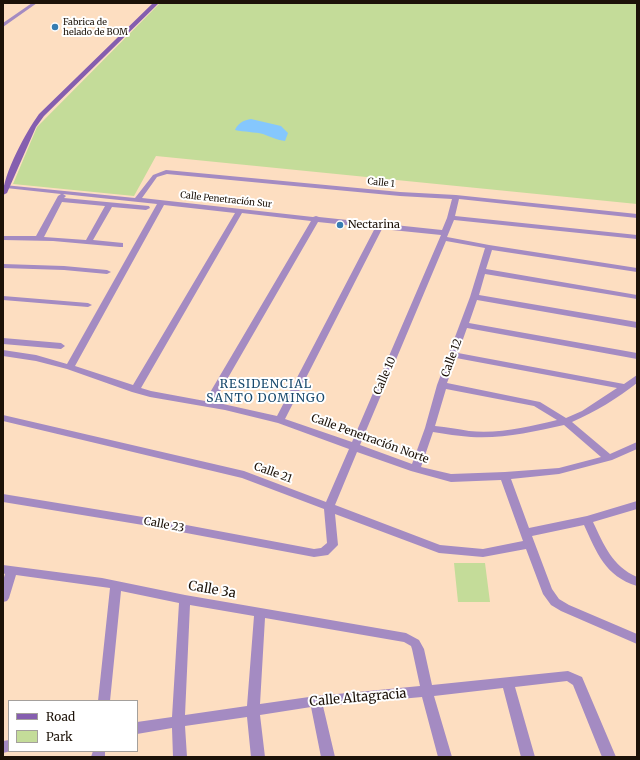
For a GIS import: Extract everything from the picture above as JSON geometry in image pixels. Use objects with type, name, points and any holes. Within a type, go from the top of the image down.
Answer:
[{"type":"main road","points":[[4,190],[6,178],[41,115],[90,65],[156,3]]},
{"type":"street","points":[[3,25],[34,3]]},
{"type":"street","name":"Calle 1","points":[[136,200],[155,176],[166,172],[400,194],[456,197],[637,216]]},
{"type":"street","name":"Calle Penetración Sur","points":[[4,190],[65,193],[162,202],[380,226],[444,235],[489,247],[637,270]]},
{"type":"street","points":[[38,238],[65,193]]},
{"type":"street","name":"Calle 10","points":[[324,552],[333,545],[329,507],[451,218],[456,197]]},
{"type":"street","points":[[60,200],[146,208]]},
{"type":"street","points":[[70,367],[162,202]]},
{"type":"street","points":[[88,242],[110,204]]},
{"type":"street","points":[[135,390],[240,211]]},
{"type":"street","points":[[208,404],[316,218]]},
{"type":"street","points":[[451,218],[637,237]]},
{"type":"street","points":[[280,420],[380,226]]},
{"type":"street","points":[[3,238],[38,238],[120,245]]},
{"type":"street","name":"Calle 12","points":[[415,469],[430,428],[442,386],[474,297],[489,247]]},
{"type":"street","points":[[3,266],[64,268],[107,272]]},
{"type":"street","points":[[482,271],[637,297]]},
{"type":"street","points":[[474,297],[637,325]]},
{"type":"street","points":[[3,298],[88,305]]},
{"type":"street","points":[[463,325],[637,356]]},
{"type":"street","points":[[3,341],[61,346]]},
{"type":"street","name":"Calle Penetración Norte","points":[[3,353],[36,358],[70,367],[135,390],[280,420],[415,469],[451,478],[505,476],[559,471],[609,458],[637,445]]},
{"type":"street","points":[[453,355],[626,387]]},
{"type":"street","points":[[430,428],[470,434],[499,434],[528,430],[564,422],[585,413],[626,387],[637,378]]},
{"type":"street","points":[[442,386],[538,404],[564,422],[609,458]]},
{"type":"street","name":"Calle 21","points":[[3,418],[65,434],[244,475],[439,550],[483,553],[530,544]]},
{"type":"street","points":[[505,476],[547,591],[555,602],[565,608],[637,639]]},
{"type":"street","name":"Calle 23","points":[[3,498],[149,522],[314,553],[324,552]]},
{"type":"street","points":[[526,533],[587,520],[637,506]]},
{"type":"street","points":[[587,520],[608,563],[616,572],[637,582]]},
{"type":"street","points":[[3,598],[7,570]]},
{"type":"street","name":"Calle 3a","points":[[7,570],[116,585],[185,600],[406,638],[415,643],[418,649],[427,691]]},
{"type":"street","points":[[104,700],[116,585]]},
{"type":"street","points":[[180,757],[178,722],[185,600]]},
{"type":"street","points":[[258,757],[253,710],[260,613]]},
{"type":"street","name":"Calle Altagracia","points":[[138,728],[316,701],[568,676],[578,681],[609,757]]},
{"type":"street","points":[[508,683],[528,757]]},
{"type":"street","points":[[427,691],[445,757]]},
{"type":"street","points":[[316,701],[328,757]]},
{"type":"green space","points":[[160,3],[637,3],[637,204],[156,156],[134,196],[13,184],[37,127]]},
{"type":"green space","points":[[454,563],[485,563],[490,602],[458,602]]},
{"type":"water","points":[[251,119],[281,126],[288,133],[285,141],[263,134],[235,130],[242,122]]},
{"type":"place","name":"Fabrica de helado de BOM","points":[[55,27]]},
{"type":"place","name":"Nectarina","points":[[340,225]]},
{"type":"district","name":"RESIDENCIAL SANTO DOMINGO","points":[[266,392]]}]
